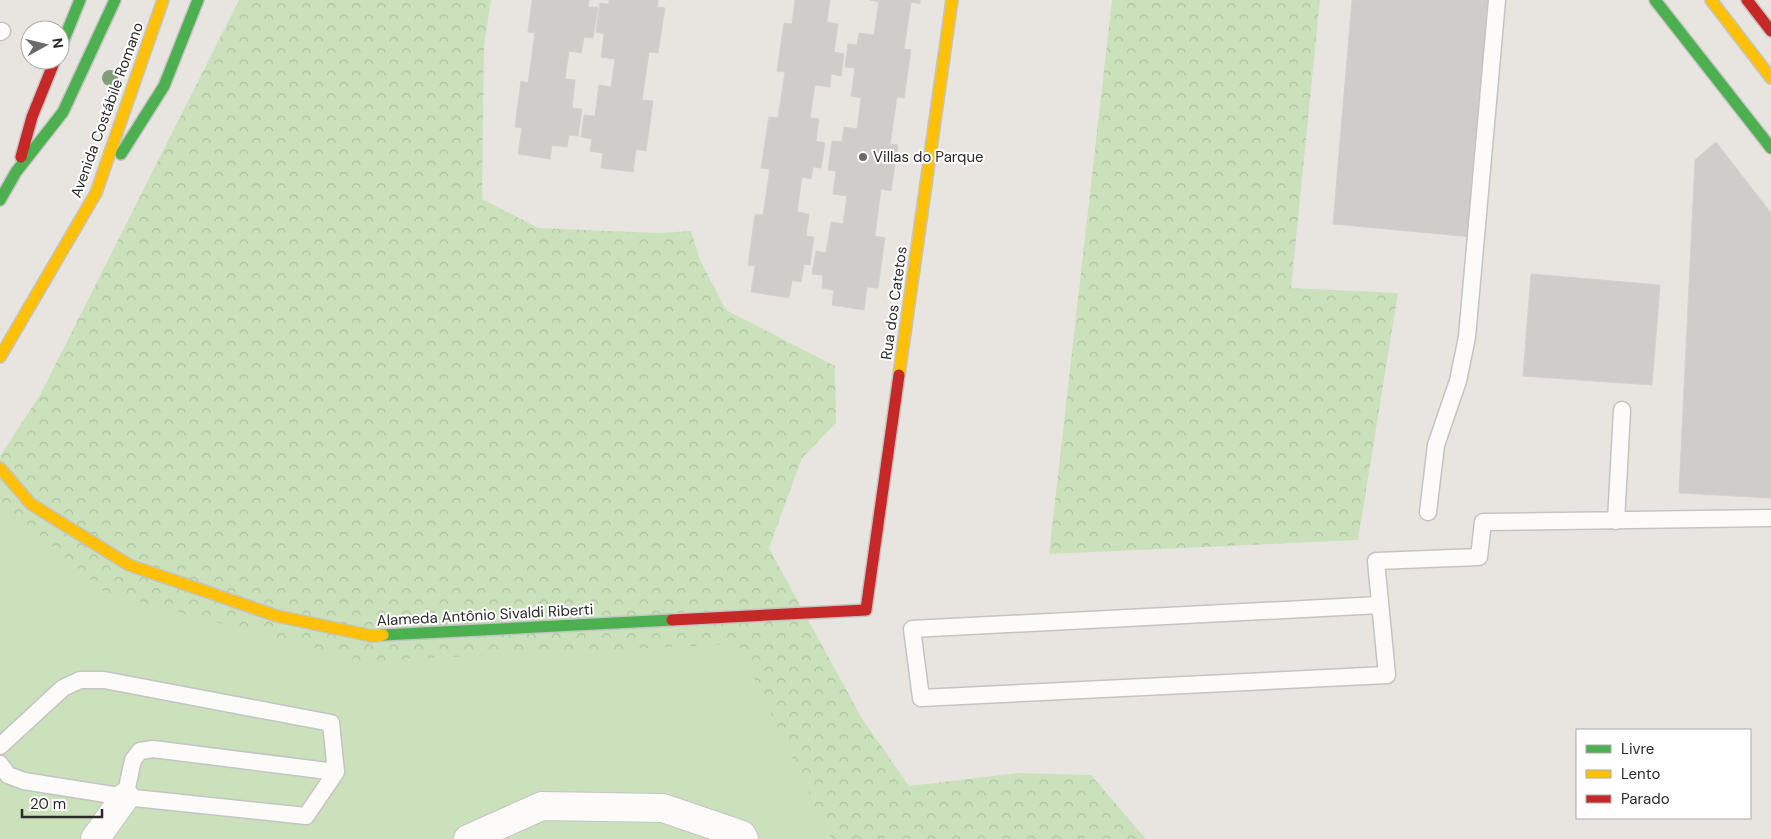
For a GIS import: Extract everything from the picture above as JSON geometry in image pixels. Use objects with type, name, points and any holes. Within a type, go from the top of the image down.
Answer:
[{"type":"street","points":[[70,24],[80,0]]},
{"type":"street","name":"Avenida Costábile Romano","points":[[0,200],[8,179],[63,112],[115,0]]},
{"type":"street","name":"Avenida Costábile Romano","points":[[0,357],[96,193],[162,0]]},
{"type":"street","points":[[96,193],[164,86],[198,0]]},
{"type":"street","name":"Rua dos Catetos","points":[[866,610],[952,0]]},
{"type":"street","points":[[1656,0],[1771,148]]},
{"type":"street","points":[[1711,0],[1771,78]]},
{"type":"street","points":[[1747,0],[1771,31]]},
{"type":"street","points":[[8,179],[52,70]]},
{"type":"street","name":"Alameda Antônio Sivaldi Riberti","points":[[0,468],[31,504],[129,565],[277,616],[372,636],[866,610]]},
{"type":"street","points":[[95,839],[125,797]]},
{"type":"street","points":[[468,839],[542,806],[663,808],[742,835],[744,839]]},
{"type":"lane","points":[[1428,512],[1436,445],[1458,381],[1467,337],[1497,0]]},
{"type":"lane","points":[[1616,521],[1622,410]]},
{"type":"lane","points":[[1380,605],[912,629],[921,698],[1387,675],[1376,561],[1479,556],[1483,522],[1771,518]]},
{"type":"lane","points":[[0,746],[64,688],[80,680],[104,680],[331,723],[336,772],[306,816],[125,797],[24,781],[8,776],[0,764]]},
{"type":"lane","points":[[125,797],[133,760],[140,751],[154,749],[336,772]]},
{"type":"green space","points":[[239,0],[491,0],[484,46],[482,199],[538,228],[657,233],[691,231],[700,260],[726,310],[835,366],[836,423],[802,458],[769,548],[861,717],[909,786],[1018,773],[1091,775],[1146,839],[0,839],[0,456],[40,395]]},
{"type":"green space","points":[[1112,0],[1320,0],[1291,288],[1398,293],[1358,540],[1049,554]]},
{"type":"green space","points":[[0,501],[106,593],[362,661],[738,644],[831,839],[0,839]]},
{"type":"building","points":[[532,0],[589,0],[588,7],[598,7],[593,38],[584,37],[581,53],[569,51],[565,79],[575,80],[572,108],[582,109],[578,136],[569,135],[567,147],[552,145],[550,159],[518,154],[522,128],[515,127],[521,81],[528,83],[535,33],[528,32]]},
{"type":"building","points":[[609,0],[658,0],[657,7],[665,8],[658,53],[649,52],[642,100],[653,101],[646,151],[636,149],[633,172],[601,168],[603,153],[590,151],[592,139],[581,137],[584,115],[595,116],[599,85],[611,87],[615,59],[601,57],[604,34],[596,32],[600,3],[609,4]]},
{"type":"building","points":[[795,0],[830,0],[827,22],[838,24],[834,52],[844,54],[841,76],[831,74],[830,87],[815,85],[810,118],[819,119],[816,141],[825,143],[821,168],[813,167],[811,179],[802,177],[797,212],[809,214],[806,236],[814,237],[810,265],[804,264],[801,282],[792,280],[789,298],[751,292],[755,266],[748,265],[755,214],[763,215],[770,169],[761,168],[769,117],[778,118],[785,72],[777,71],[784,23],[792,24]]},
{"type":"building","name":"Villas do Parque","points":[[870,0],[920,0],[920,4],[911,2],[904,49],[911,50],[904,98],[897,97],[890,144],[898,145],[891,191],[881,189],[875,236],[885,238],[878,288],[867,287],[864,310],[832,305],[834,290],[822,288],[823,275],[812,274],[816,251],[826,253],[831,222],[843,224],[847,196],[833,194],[836,171],[828,170],[832,141],[842,142],[844,127],[857,129],[861,98],[851,96],[855,68],[845,67],[848,44],[857,45],[859,33],[874,35],[879,2]]},
{"type":"building","points":[[1352,0],[1493,0],[1473,237],[1333,224]]},
{"type":"building","points":[[1716,142],[1771,213],[1771,498],[1679,493],[1695,160]]},
{"type":"building","points":[[1531,274],[1660,285],[1652,385],[1523,376]]},
{"type":"traffic: fast","points":[[70,24],[80,0]]},
{"type":"traffic: fast","points":[[0,200],[16,172],[63,112],[115,0]]},
{"type":"traffic: fast","points":[[121,154],[164,86],[198,0]]},
{"type":"traffic: fast","points":[[1655,0],[1771,148]]},
{"type":"traffic: fast","points":[[383,635],[672,620]]},
{"type":"traffic: slow","points":[[0,357],[96,193],[163,0]]},
{"type":"traffic: slow","points":[[899,375],[952,0]]},
{"type":"traffic: slow","points":[[1711,0],[1771,78]]},
{"type":"traffic: slow","points":[[0,468],[31,504],[129,565],[277,616],[372,636],[383,635]]},
{"type":"traffic: jam","points":[[1747,0],[1771,31]]},
{"type":"traffic: jam","points":[[21,157],[32,117],[51,70]]},
{"type":"traffic: jam","points":[[672,620],[866,610],[899,375]]},
{"type":"place","name":"Villas do Parque","points":[[863,157]]}]
